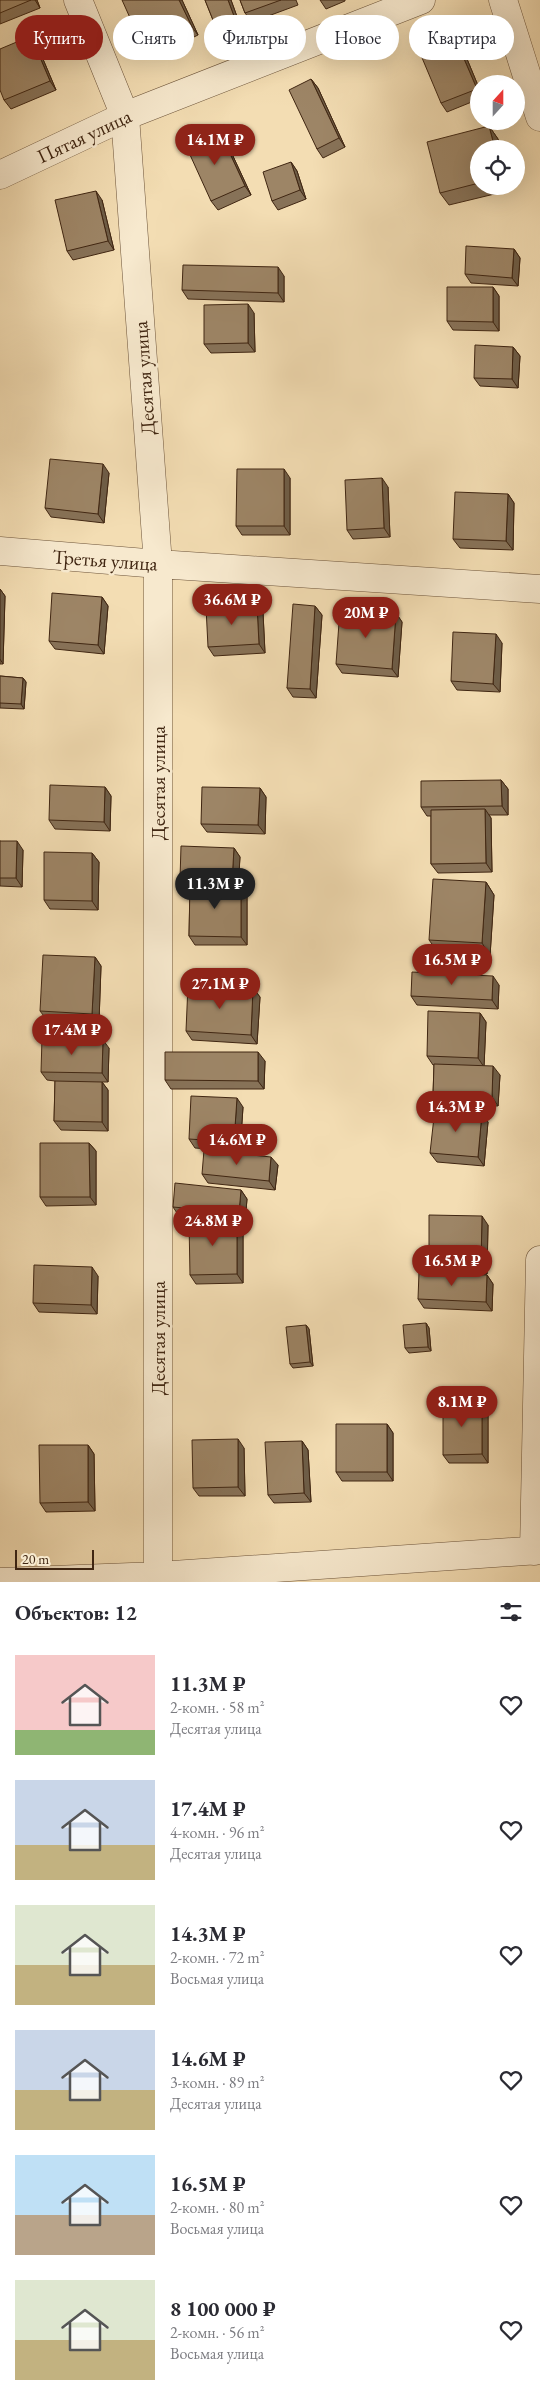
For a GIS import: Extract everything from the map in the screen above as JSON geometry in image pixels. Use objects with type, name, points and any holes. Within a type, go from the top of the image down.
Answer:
[{"type":"street","name":"Десятая улица","points":[[78,0],[125,116],[158,564],[158,1576]]},
{"type":"street","name":"Пятая улица","points":[[0,175],[125,116],[421,0]]},
{"type":"street","points":[[503,0],[540,117]]},
{"type":"street","name":"Третья улица","points":[[0,551],[158,564],[540,589]]},
{"type":"street","points":[[0,1582],[158,1576],[537,1550],[540,1260]]},
{"type":"building","points":[[0,0],[31,0],[0,13]]},
{"type":"building","points":[[122,0],[179,0],[186,15],[129,15]]},
{"type":"building","points":[[205,0],[228,0],[234,15],[211,15]]},
{"type":"building","points":[[240,0],[281,0],[245,13]]},
{"type":"building","points":[[15,43],[15,60],[41,60],[50,81],[4,100],[0,90],[0,49]]},
{"type":"building","points":[[423,60],[464,60],[471,75],[470,92],[441,103]]},
{"type":"building","points":[[311,79],[339,138],[317,149],[289,90]]},
{"type":"building","points":[[219,130],[245,186],[211,201],[186,146]]},
{"type":"building","points":[[474,130],[490,130],[493,140],[470,140],[470,185],[440,193],[427,142]]},
{"type":"building","points":[[291,162],[300,190],[272,201],[263,172]]},
{"type":"building","points":[[96,191],[108,241],[67,251],[55,200]]},
{"type":"building","points":[[466,246],[514,249],[512,278],[465,274]]},
{"type":"building","points":[[183,265],[278,267],[278,293],[182,290]]},
{"type":"building","points":[[447,287],[493,287],[493,322],[447,321]]},
{"type":"building","points":[[248,304],[248,343],[204,344],[204,305]]},
{"type":"building","points":[[475,345],[513,347],[512,379],[474,378]]},
{"type":"building","points":[[50,459],[103,464],[98,514],[45,508]]},
{"type":"building","points":[[237,469],[284,469],[284,526],[236,526]]},
{"type":"building","points":[[382,478],[384,528],[347,530],[345,480]]},
{"type":"building","points":[[455,492],[508,494],[506,541],[453,539]]},
{"type":"building","points":[[52,593],[102,597],[98,645],[49,641]]},
{"type":"building","points":[[293,604],[315,606],[310,689],[287,688]]},
{"type":"building","points":[[257,605],[259,644],[208,647],[206,607]]},
{"type":"building","points":[[340,609],[396,613],[392,669],[336,664]]},
{"type":"building","points":[[453,632],[496,634],[493,684],[451,681]]},
{"type":"building","points":[[0,676],[23,678],[21,704],[0,703]]},
{"type":"building","points":[[501,780],[502,806],[421,807],[421,781]]},
{"type":"building","points":[[50,785],[105,787],[104,822],[49,820]]},
{"type":"building","points":[[202,787],[260,788],[258,825],[201,824]]},
{"type":"building","points":[[485,809],[486,863],[431,864],[431,810]]},
{"type":"building","points":[[0,841],[17,841],[16,878],[0,878]]},
{"type":"building","points":[[181,846],[234,848],[232,882],[180,879]]},
{"type":"building","points":[[44,852],[92,853],[92,901],[44,900]]},
{"type":"building","points":[[433,879],[486,882],[482,943],[429,940]]},
{"type":"building","points":[[190,883],[241,884],[241,937],[189,936]]},
{"type":"building","points":[[43,955],[95,957],[92,1014],[40,1011]]},
{"type":"building","points":[[412,972],[493,976],[492,1000],[411,996]]},
{"type":"building","points":[[188,985],[253,988],[251,1035],[186,1031]]},
{"type":"building","points":[[428,1011],[480,1013],[478,1058],[427,1056]]},
{"type":"building","points":[[42,1038],[103,1040],[102,1073],[41,1072]]},
{"type":"building","points":[[165,1052],[258,1052],[258,1081],[165,1080]]},
{"type":"building","points":[[434,1064],[493,1066],[492,1097],[433,1095]]},
{"type":"building","points":[[55,1081],[102,1082],[102,1122],[54,1121]]},
{"type":"building","points":[[191,1096],[237,1098],[234,1142],[189,1139]]},
{"type":"building","points":[[435,1108],[482,1113],[478,1157],[430,1153]]},
{"type":"building","points":[[40,1143],[89,1143],[90,1197],[40,1197]]},
{"type":"building","points":[[204,1150],[271,1157],[269,1181],[202,1174]]},
{"type":"building","points":[[175,1183],[241,1190],[239,1213],[173,1207]]},
{"type":"building","points":[[429,1215],[482,1216],[481,1265],[429,1264]]},
{"type":"building","points":[[237,1220],[237,1274],[190,1275],[189,1221]]},
{"type":"building","points":[[34,1265],[92,1267],[91,1305],[33,1303]]},
{"type":"building","points":[[419,1272],[487,1275],[486,1302],[418,1299]]},
{"type":"building","points":[[426,1323],[428,1347],[405,1348],[403,1325]]},
{"type":"building","points":[[306,1325],[310,1362],[290,1364],[286,1327]]},
{"type":"building","points":[[443,1402],[482,1402],[482,1454],[443,1455]]},
{"type":"building","points":[[336,1424],[387,1424],[387,1472],[336,1472]]},
{"type":"building","points":[[238,1439],[238,1487],[193,1488],[192,1440]]},
{"type":"building","points":[[302,1441],[304,1493],[268,1495],[265,1442]]},
{"type":"building","points":[[39,1445],[88,1445],[88,1502],[40,1503]]}]
